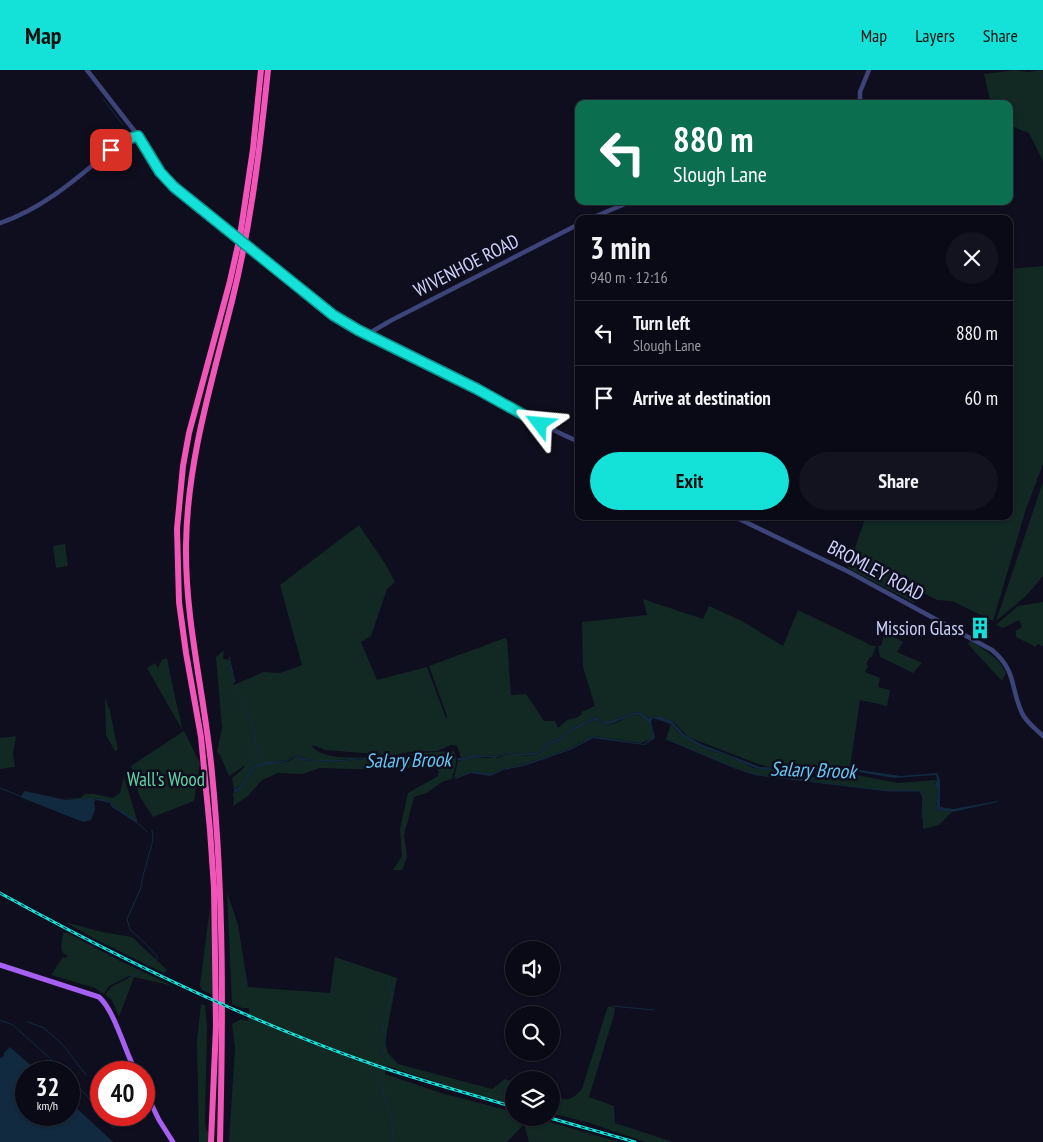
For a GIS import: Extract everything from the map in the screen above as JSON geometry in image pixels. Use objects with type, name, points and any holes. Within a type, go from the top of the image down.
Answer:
[{"type":"highway","points":[[211,1142],[216,1026],[214,888],[209,811],[201,737],[179,602],[176,529],[183,466],[189,433],[230,281],[240,236],[253,149],[261,70]]},
{"type":"highway","points":[[220,1142],[222,905],[207,721],[192,632],[186,546],[188,503],[197,440],[246,239],[261,136],[268,70]]},
{"type":"main road","points":[[0,965],[99,998],[110,1012],[131,1061]]},
{"type":"main road","points":[[155,1112],[173,1142]]},
{"type":"street","points":[[87,70],[133,128],[160,172],[170,182],[257,255],[333,315],[368,336],[477,389],[540,424],[575,440]]},
{"type":"street","points":[[860,100],[860,92],[869,70]]},
{"type":"street","points":[[0,223],[44,203],[124,140],[133,128]]},
{"type":"street","points":[[124,140],[138,136]]},
{"type":"street","points":[[599,215],[622,205]]},
{"type":"street","name":"WIVENHOE ROAD","points":[[368,336],[390,321],[575,226]]},
{"type":"street","name":"BROMLEY ROAD","points":[[740,520],[849,572],[992,650],[1004,661],[1010,670],[1023,715],[1043,736]]},
{"type":"green space","points":[[1015,70],[1027,72],[1043,70],[1043,161],[1029,133],[1013,127],[1013,100],[990,100],[984,74]]},
{"type":"green space","points":[[1043,266],[1043,464],[1026,509],[993,621],[952,601],[937,600],[921,592],[914,603],[848,568],[865,520],[1013,520],[1013,269]]},
{"type":"green space","points":[[1043,482],[1043,576],[1026,596],[996,621]]},
{"type":"green space","points":[[359,525],[395,582],[387,589],[371,636],[361,642],[377,680],[427,667],[446,718],[447,716],[429,666],[505,638],[507,640],[511,695],[526,694],[544,721],[555,721],[558,728],[567,720],[576,718],[582,714],[581,712],[595,706],[583,667],[582,622],[647,615],[643,599],[703,619],[709,606],[742,621],[783,646],[798,610],[868,645],[876,646],[872,657],[870,657],[866,664],[868,666],[865,672],[880,678],[878,687],[890,690],[887,706],[860,700],[850,767],[841,766],[819,771],[790,766],[770,767],[758,764],[688,737],[674,722],[665,718],[660,716],[648,718],[642,713],[636,712],[607,722],[603,722],[596,717],[572,728],[562,737],[548,743],[539,752],[522,754],[472,755],[464,759],[461,757],[457,746],[451,745],[437,751],[409,752],[387,757],[374,754],[325,750],[313,745],[312,747],[326,754],[351,758],[375,757],[384,759],[415,753],[454,751],[456,761],[452,779],[442,782],[427,793],[414,797],[404,835],[407,858],[402,870],[393,870],[402,856],[400,829],[408,793],[438,776],[439,772],[436,768],[420,767],[391,770],[320,768],[302,774],[278,773],[262,780],[248,796],[233,806],[234,797],[232,794],[239,791],[251,771],[257,766],[285,762],[296,757],[301,760],[334,762],[364,759],[386,763],[417,758],[454,760],[450,757],[413,757],[389,761],[362,758],[318,760],[302,758],[297,755],[286,760],[254,766],[241,785],[234,789],[232,778],[245,767],[229,776],[217,752],[222,728],[216,657],[224,650],[223,659],[230,660],[234,685],[263,672],[280,673],[302,665],[280,585]]},
{"type":"green space","points":[[65,544],[68,566],[56,568],[53,546]]},
{"type":"green space","points":[[1043,602],[1043,645],[1040,647],[1040,644],[1036,645],[1036,647],[1016,637],[1016,631],[1022,627],[1019,620],[1003,628],[996,625],[1018,606]]},
{"type":"green space","points":[[885,631],[903,642],[897,652],[922,663],[913,673],[880,657],[878,646],[881,646]]},
{"type":"green space","points":[[971,640],[990,654],[1003,667],[1006,673],[1002,681],[968,644]]},
{"type":"green space","points":[[167,658],[183,731],[147,668],[155,663],[158,668],[162,660]]},
{"type":"green space","points":[[105,698],[110,711],[118,750],[115,751],[106,735]]},
{"type":"green space","points":[[632,714],[641,716],[648,721],[652,729],[653,738],[641,743],[593,736],[566,750],[522,765],[502,769],[490,774],[472,771],[454,778],[458,761],[470,758],[498,758],[506,754],[523,756],[538,754],[550,744],[594,720],[605,724],[612,724]]},
{"type":"green space","points":[[671,724],[681,734],[706,749],[727,755],[753,768],[778,770],[779,773],[819,778],[846,773],[898,783],[936,780],[935,785],[938,793],[936,810],[952,812],[939,825],[923,829],[923,798],[920,791],[888,791],[757,775],[735,768],[666,739]]},
{"type":"green space","name":"Wall's Wood","points":[[184,731],[200,763],[194,801],[153,817],[139,795],[131,766]]},
{"type":"green space","points":[[16,736],[13,754],[15,767],[0,769],[0,738]]},
{"type":"green space","points":[[124,777],[138,823],[111,803],[100,798],[94,800],[58,799],[80,798],[85,794],[113,798],[120,793]]},
{"type":"green space","points":[[227,892],[238,925],[248,987],[330,993],[335,957],[397,978],[385,1042],[388,1053],[398,1064],[492,1089],[505,1079],[505,1102],[469,1093],[387,1066],[385,1074],[441,1093],[505,1110],[505,1126],[522,1126],[507,1142],[229,1142],[235,1048],[232,1024],[241,1019],[248,1021],[249,1008],[242,1008],[232,1004]]},
{"type":"green space","points":[[210,907],[213,995],[202,990],[200,985]]},
{"type":"green space","points":[[65,922],[102,932],[132,937],[167,970],[164,973]]},
{"type":"green space","points":[[64,931],[122,962],[173,986],[134,977],[119,1017],[112,1000],[105,995],[111,987],[133,976],[129,976],[109,986],[104,994],[95,988],[51,975],[63,957],[66,958],[68,956],[63,953],[61,948],[63,933],[66,933]]},
{"type":"green space","points":[[201,1004],[205,1005],[207,1027],[205,1121],[208,1142],[199,1142],[197,1041]]},
{"type":"green space","points":[[608,1006],[615,1008],[589,1097],[614,1106],[615,1123],[673,1142],[645,1142],[590,1123],[560,1115],[560,1098],[571,1098],[582,1089]]},
{"type":"green space","points":[[560,1125],[619,1142],[529,1142],[525,1126]]},
{"type":"water","points":[[636,712],[642,713],[648,718],[660,716],[672,721],[685,735],[701,744],[760,767],[818,772],[847,768],[901,776],[937,773],[940,780],[940,807],[953,809],[998,802],[952,812],[936,810],[938,793],[935,785],[936,775],[894,778],[847,770],[820,774],[758,769],[727,755],[706,749],[684,737],[671,724],[653,718],[651,722],[655,738],[644,745],[593,738],[570,750],[524,766],[503,770],[490,776],[471,773],[453,780],[472,771],[490,774],[502,769],[522,765],[569,749],[593,736],[644,744],[653,737],[652,730],[649,723],[636,714],[609,724],[594,720],[572,731],[561,740],[550,744],[538,754],[519,756],[506,754],[495,758],[457,760],[458,758],[472,755],[497,756],[508,753],[539,752],[548,743],[562,737],[572,728],[596,717],[603,722],[607,722]]},
{"type":"water","points":[[297,755],[301,758],[314,760],[363,758],[390,761],[415,757],[455,758],[455,760],[417,758],[386,763],[363,759],[334,762],[301,760],[296,757],[284,762],[256,767],[252,770],[241,789],[234,794],[234,789],[241,785],[254,766],[286,760]]},
{"type":"water","points":[[25,791],[66,800],[92,798],[94,800],[100,798],[111,802],[136,820],[138,824],[112,807],[110,803],[97,800],[94,801],[95,810],[91,820],[83,822],[20,797]]},
{"type":"water","points":[[10,1047],[26,1061],[15,1061],[15,1126],[80,1126],[80,1111],[90,1121],[90,1126],[96,1126],[113,1142],[0,1142],[0,1058],[4,1056],[4,1053]]},
{"type":"waterway","points":[[1038,70],[1043,77]]},
{"type":"waterway","points":[[103,99],[123,125]]},
{"type":"waterway","points":[[229,657],[235,682]]},
{"type":"waterway","points":[[236,685],[238,691]]},
{"type":"waterway","points":[[241,699],[253,726],[256,747],[259,753]]},
{"type":"waterway","points":[[666,739],[735,768],[757,775],[888,791],[920,791],[923,798],[922,818]]},
{"type":"waterway","points":[[244,769],[259,754]]},
{"type":"waterway","points":[[0,788],[20,796]]},
{"type":"waterway","points":[[139,824],[147,832]]},
{"type":"waterway","name":"Salary Brook","points":[[129,978],[158,958],[130,930],[127,919],[140,890],[153,840],[152,830]]},
{"type":"waterway","points":[[383,1053],[386,1036],[383,1028],[392,992],[389,978]]},
{"type":"waterway","points":[[612,1006],[654,1010]]},
{"type":"waterway","points":[[0,1020],[13,1025],[53,1061]]},
{"type":"waterway","points":[[28,1022],[44,1028],[63,1045],[86,1075]]},
{"type":"waterway","points":[[378,1076],[381,1080]]},
{"type":"waterway","points":[[382,1084],[393,1127],[394,1142]]},
{"type":"waterway","points":[[80,1088],[90,1100]]},
{"type":"railway","points":[[0,893],[136,964],[276,1028],[389,1070],[505,1104]]},
{"type":"railway","points":[[560,1121],[635,1142]]},
{"type":"place","name":"Mission Glass","points":[[980,628]]},
{"type":"route","points":[[111,150],[124,140],[138,136],[160,172],[174,187],[333,315],[350,326],[477,389],[540,424]]}]
